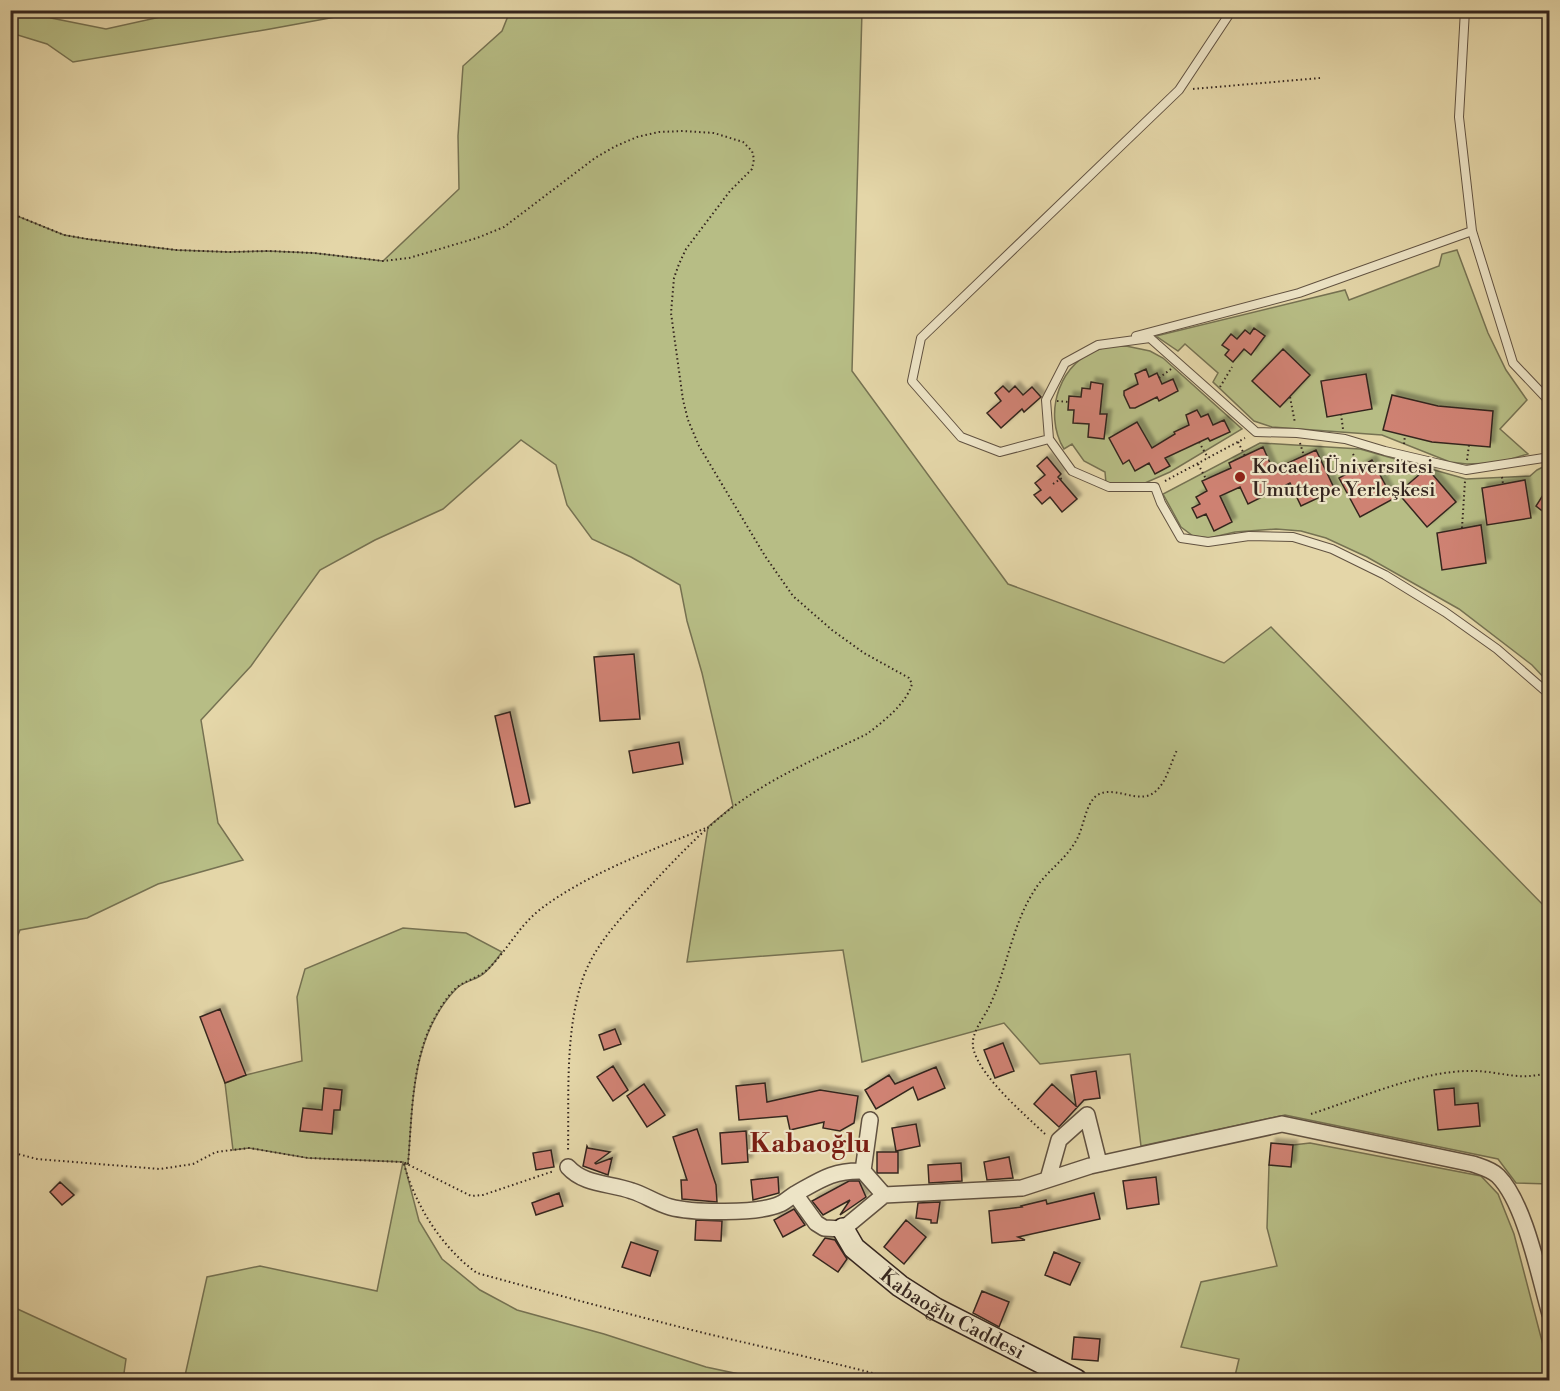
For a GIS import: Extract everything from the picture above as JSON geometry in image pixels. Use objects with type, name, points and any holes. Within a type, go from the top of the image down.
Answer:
[{"type":"street","points":[[1048,1179],[1057,1145],[1066,1133],[1087,1115],[1100,1164]]},
{"type":"street","points":[[870,1120],[863,1170],[884,1195]]},
{"type":"street","points":[[795,1194],[816,1223],[824,1228],[843,1229],[884,1195],[1022,1188],[1100,1164],[1282,1124],[1489,1169],[1504,1184],[1519,1211],[1550,1314]]},
{"type":"street","points":[[568,1167],[573,1173],[594,1182],[632,1191],[669,1207],[688,1210],[737,1211],[779,1205],[833,1173],[863,1170]]},
{"type":"street","name":"Kabaoğlu Caddesi","points":[[843,1229],[854,1248],[900,1286],[936,1309],[1076,1380]]},
{"type":"lane","points":[[1049,440],[1000,452],[961,437],[912,381],[921,338],[1179,90],[1232,10]]},
{"type":"lane","points":[[1465,10],[1459,117],[1472,231],[1513,363],[1550,402]]},
{"type":"lane","points":[[1472,231],[1299,293],[1098,345],[1065,363],[1046,400],[1049,440],[1072,471],[1109,488],[1155,487],[1161,503],[1181,538],[1208,542],[1249,536],[1293,537],[1332,549],[1385,575],[1497,648],[1550,695]]},
{"type":"lane","points":[[1098,345],[1150,338],[1256,432],[1297,433],[1345,439],[1466,470],[1550,457]]},
{"type":"path","points":[[1179,90],[1320,78]]},
{"type":"path","points":[[10,213],[64,235],[87,239],[176,250],[314,253],[383,261],[434,252],[504,227],[596,158],[636,138],[659,132],[683,131],[714,134],[743,142],[752,151],[754,159],[752,169],[730,192],[686,249],[674,278],[671,313],[688,420],[699,446],[765,556],[793,596],[832,630],[864,653],[909,678],[912,684],[904,699],[867,734],[751,794],[708,827],[631,907],[606,937],[587,967],[581,985],[570,1041],[568,1167],[483,1195],[471,1196],[403,1162],[309,1158],[249,1148],[216,1152],[193,1164],[160,1169],[37,1158],[10,1152]]},
{"type":"path","points":[[1216,395],[1232,367]]},
{"type":"path","points":[[1290,397],[1297,433]]},
{"type":"path","points":[[1155,487],[1256,432]]},
{"type":"path","points":[[1199,442],[1208,458]]},
{"type":"path","points":[[1238,442],[1245,456]]},
{"type":"path","points":[[1198,464],[1206,479]]},
{"type":"path","points":[[1462,528],[1466,478]]},
{"type":"path","points":[[1057,1145],[1000,1090],[980,1065],[973,1050],[977,1028],[997,988],[1013,942],[1015,926],[1035,889],[1068,856],[1095,797],[1104,792],[1143,797],[1156,791],[1165,777],[1176,750]]},
{"type":"path","points":[[408,1164],[415,1081],[421,1053],[431,1026],[457,987],[481,976],[523,926],[542,908],[588,880],[708,827]]},
{"type":"path","points":[[1282,1124],[1421,1078],[1472,1071],[1513,1077],[1535,1076],[1550,1072]]},
{"type":"path","points":[[403,1162],[409,1184],[445,1244],[477,1273],[599,1306],[899,1380]]},
{"type":"green space","points":[[10,11],[38,11],[51,18],[106,29],[174,14],[173,11],[368,11],[73,62],[47,44],[11,33]]},
{"type":"green space","points":[[510,11],[862,11],[852,371],[1008,584],[1224,663],[1271,627],[1549,911],[1549,1184],[1516,1183],[1498,1159],[1285,1115],[1141,1146],[1130,1054],[1040,1064],[1004,1023],[862,1062],[843,950],[687,962],[708,827],[733,806],[680,585],[631,557],[592,539],[567,505],[556,465],[521,440],[443,509],[375,540],[320,570],[251,666],[201,720],[218,823],[243,860],[158,884],[87,918],[20,930],[11,952],[10,213],[64,235],[87,239],[176,250],[314,253],[383,261],[459,189],[458,136],[463,66],[502,31]]},
{"type":"green space","points":[[1457,250],[1488,333],[1506,370],[1527,400],[1500,429],[1528,454],[1497,463],[1467,464],[1450,462],[1382,435],[1272,427],[1254,421],[1213,382],[1218,373],[1185,344],[1178,351],[1156,336],[1345,290],[1349,300],[1439,266],[1442,254]]},
{"type":"green space","points":[[1126,346],[1150,351],[1163,358],[1242,429],[1170,472],[1145,483],[1106,483],[1105,472],[1084,461],[1072,444],[1064,449],[1055,420],[1055,404],[1066,375],[1076,363],[1088,354],[1103,348]]},
{"type":"green space","points":[[1260,443],[1360,449],[1466,479],[1530,476],[1549,464],[1549,683],[1532,665],[1459,609],[1367,557],[1326,538],[1301,531],[1276,529],[1235,532],[1209,538],[1193,536],[1181,527],[1163,494]]},
{"type":"green space","points":[[403,928],[466,933],[502,952],[483,974],[458,987],[441,1008],[422,1049],[417,1072],[408,1164],[404,1163],[419,1221],[442,1259],[480,1290],[517,1310],[604,1334],[706,1367],[767,1380],[184,1380],[207,1277],[260,1266],[377,1291],[403,1162],[308,1158],[249,1148],[233,1150],[225,1083],[246,1075],[302,1061],[297,997],[305,969]]},
{"type":"green space","points":[[1310,1143],[1481,1176],[1498,1194],[1514,1234],[1549,1368],[1549,1380],[1234,1380],[1239,1359],[1181,1347],[1201,1282],[1277,1266],[1267,1228],[1269,1165],[1293,1145]]},
{"type":"green space","points":[[11,1306],[126,1359],[123,1380],[11,1380]]},
{"type":"building","points":[[1254,328],[1265,336],[1251,355],[1244,349],[1233,362],[1225,355],[1229,350],[1222,345],[1231,334],[1237,339],[1245,330],[1250,334]]},
{"type":"building","points":[[1283,349],[1310,375],[1280,407],[1252,381]]},
{"type":"building","points":[[1146,369],[1149,377],[1157,373],[1162,384],[1173,379],[1178,391],[1159,401],[1157,397],[1135,408],[1130,408],[1124,391],[1138,384],[1135,374]]},
{"type":"building","points":[[1366,374],[1372,409],[1327,417],[1321,381]]},
{"type":"building","points":[[1091,382],[1103,384],[1100,414],[1107,414],[1104,439],[1088,437],[1089,424],[1073,423],[1074,410],[1068,410],[1069,396],[1081,397],[1082,388],[1090,389]]},
{"type":"building","points":[[1003,386],[1009,392],[1015,386],[1023,395],[1032,387],[1041,397],[1024,412],[1022,409],[1001,428],[987,413],[1001,401],[995,393]]},
{"type":"building","points":[[1392,395],[1438,406],[1493,411],[1490,447],[1432,442],[1383,430]]},
{"type":"building","points":[[1197,410],[1201,417],[1208,414],[1213,425],[1224,420],[1230,432],[1210,441],[1208,438],[1165,458],[1170,466],[1155,474],[1149,463],[1135,471],[1129,460],[1123,464],[1109,438],[1137,422],[1152,448],[1175,434],[1174,432],[1189,425],[1186,415]]},
{"type":"building","points":[[1263,447],[1273,470],[1316,450],[1335,490],[1301,506],[1290,483],[1248,504],[1240,487],[1220,496],[1232,522],[1214,531],[1206,514],[1197,518],[1192,508],[1200,504],[1196,497],[1207,491],[1202,481],[1231,468],[1229,463]]},
{"type":"building","points":[[1047,457],[1061,474],[1058,477],[1077,499],[1062,512],[1050,497],[1042,504],[1034,495],[1041,490],[1035,483],[1045,475],[1037,466]]},
{"type":"building","points":[[1372,460],[1393,499],[1360,517],[1339,478]]},
{"type":"building","points":[[1427,468],[1456,502],[1427,527],[1398,493]]},
{"type":"building","points":[[1525,480],[1531,518],[1487,525],[1482,488]]},
{"type":"building","points":[[1550,484],[1550,517],[1536,506]]},
{"type":"building","points":[[1481,525],[1486,563],[1442,570],[1437,533]]},
{"type":"building","points":[[634,654],[640,719],[600,721],[594,657]]},
{"type":"building","points":[[510,712],[530,803],[515,807],[495,716]]},
{"type":"building","points":[[679,742],[683,764],[633,773],[629,751]]},
{"type":"building","points":[[220,1009],[246,1075],[225,1083],[200,1017]]},
{"type":"building","points":[[615,1029],[621,1044],[604,1050],[599,1035]]},
{"type":"building","points":[[1003,1043],[1014,1071],[995,1078],[984,1050]]},
{"type":"building","points":[[613,1066],[628,1090],[613,1101],[597,1077]]},
{"type":"building","points":[[936,1067],[945,1088],[918,1100],[913,1087],[876,1109],[865,1090],[889,1075],[895,1084]]},
{"type":"building","points":[[1096,1071],[1100,1098],[1084,1100],[1059,1127],[1034,1104],[1052,1084],[1076,1106],[1071,1075]]},
{"type":"building","points":[[765,1083],[767,1102],[820,1090],[858,1096],[854,1123],[840,1131],[823,1128],[824,1122],[790,1130],[787,1116],[739,1120],[736,1086]]},
{"type":"building","points":[[644,1084],[665,1115],[647,1127],[627,1096]]},
{"type":"building","points":[[324,1088],[342,1090],[340,1110],[334,1110],[332,1134],[300,1131],[303,1108],[322,1110]]},
{"type":"building","points":[[1454,1088],[1455,1105],[1478,1103],[1480,1126],[1438,1130],[1434,1090]]},
{"type":"building","points":[[916,1124],[920,1146],[896,1151],[892,1128]]},
{"type":"building","points":[[697,1129],[716,1185],[717,1202],[682,1199],[681,1180],[687,1180],[673,1137]]},
{"type":"building","points":[[746,1131],[748,1162],[722,1164],[720,1133]]},
{"type":"building","points":[[1271,1143],[1293,1145],[1291,1167],[1269,1165]]},
{"type":"building","points":[[587,1146],[610,1152],[595,1163],[612,1158],[608,1175],[583,1166]]},
{"type":"building","points":[[551,1150],[554,1167],[536,1170],[533,1153]]},
{"type":"building","points":[[877,1152],[898,1152],[898,1173],[877,1173]]},
{"type":"building","points":[[1009,1157],[1013,1178],[987,1180],[984,1162]]},
{"type":"building","points":[[961,1163],[962,1181],[929,1183],[928,1165]]},
{"type":"building","points":[[778,1177],[779,1193],[753,1200],[751,1180]]},
{"type":"building","points":[[1156,1177],[1159,1204],[1127,1209],[1123,1181]]},
{"type":"building","points":[[849,1181],[859,1181],[866,1197],[840,1215],[850,1200],[823,1215],[812,1201]]},
{"type":"building","points":[[60,1182],[74,1195],[62,1205],[50,1192]]},
{"type":"building","points":[[559,1193],[563,1206],[536,1215],[532,1203]]},
{"type":"building","points":[[1094,1193],[1100,1219],[1018,1237],[1025,1240],[992,1243],[989,1211],[1022,1207],[1046,1200],[1047,1204]]},
{"type":"building","points":[[940,1202],[937,1223],[916,1218],[918,1203]]},
{"type":"building","points":[[794,1209],[805,1225],[783,1237],[774,1220]]},
{"type":"building","points":[[696,1220],[722,1221],[721,1241],[695,1240]]},
{"type":"building","points":[[906,1220],[926,1237],[904,1264],[884,1247]]},
{"type":"building","points":[[825,1238],[835,1240],[847,1259],[838,1272],[813,1255]]},
{"type":"building","points":[[631,1242],[658,1251],[650,1276],[622,1267]]},
{"type":"building","points":[[1054,1252],[1080,1263],[1070,1285],[1045,1275]]},
{"type":"building","points":[[982,1291],[1009,1302],[999,1327],[973,1313]]},
{"type":"building","points":[[1074,1337],[1100,1339],[1098,1361],[1072,1359]]},
{"type":"place","name":"Kocaeli Üniversitesi Umuttepe Yerleşkesi","points":[[1240,477]]},
{"type":"district","name":"Kabaoğlu","points":[[810,1143]]}]
